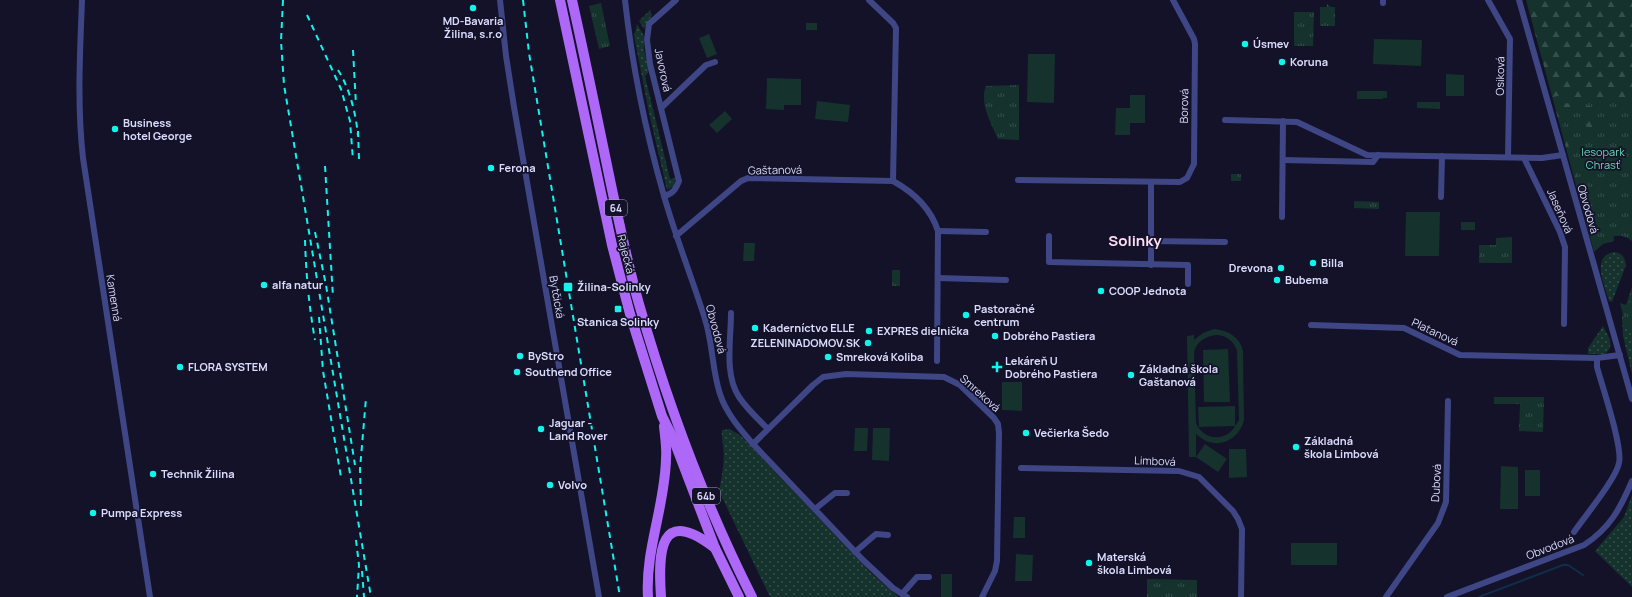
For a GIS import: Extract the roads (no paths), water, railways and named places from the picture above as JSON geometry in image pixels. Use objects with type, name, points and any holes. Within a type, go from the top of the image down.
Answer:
[{"type":"main road","name":"Rajecká","points":[[560,0],[612,245],[630,314],[662,416]]},
{"type":"main road","name":"Rajecká","points":[[572,0],[624,244],[639,303],[674,413]]},
{"type":"main road","name":"64b","points":[[674,413],[702,485],[742,578],[752,597]]},
{"type":"main road","name":"64b","points":[[662,416],[715,548],[739,597]]},
{"type":"main road","points":[[648,597],[649,566],[664,483],[666,459],[662,416]]},
{"type":"main road","points":[[661,597],[661,549],[665,540],[670,534],[678,531],[693,533],[715,548]]},
{"type":"street","name":"Kamenná","points":[[82,0],[78,88],[83,158],[150,597]]},
{"type":"street","name":"Bytčická","points":[[500,0],[506,56],[514,107],[599,597]]},
{"type":"street","name":"Obvodová","points":[[625,0],[643,105],[664,196],[708,329],[720,394],[738,425],[753,444],[856,552],[878,574],[905,596]]},
{"type":"street","name":"Javorová","points":[[664,196],[670,195],[676,188],[679,181],[660,108],[649,58],[647,40],[649,24],[676,0]]},
{"type":"street","points":[[869,0],[893,23],[896,28],[893,181],[906,188],[930,212],[938,231],[937,361]]},
{"type":"street","name":"Borová","points":[[1018,180],[1180,182],[1187,178],[1194,164],[1195,44],[1173,0]]},
{"type":"street","name":"Osiková","points":[[1488,0],[1510,39],[1508,157]]},
{"type":"street","name":"Obvodová","points":[[1520,0],[1562,155],[1632,399]]},
{"type":"street","name":"Javorová","points":[[660,108],[706,65],[715,62]]},
{"type":"street","points":[[1225,120],[1297,122],[1367,155],[1542,158],[1562,155]]},
{"type":"street","points":[[1282,217],[1283,121]]},
{"type":"street","points":[[1283,160],[1373,162],[1378,155]]},
{"type":"street","points":[[1441,197],[1442,156]]},
{"type":"street","name":"Jaseňová","points":[[1524,158],[1560,232],[1565,247],[1564,324]]},
{"type":"street","name":"Gaštanová","points":[[676,236],[741,181],[748,178],[893,181]]},
{"type":"street","points":[[1151,182],[1151,264]]},
{"type":"street","points":[[938,231],[986,232]]},
{"type":"street","points":[[1049,236],[1049,262],[1188,265],[1188,284]]},
{"type":"street","points":[[1151,241],[1226,242]]},
{"type":"street","points":[[938,278],[1006,280]]},
{"type":"street","points":[[731,313],[730,364],[733,384],[746,406],[768,429]]},
{"type":"street","name":"Platanová","points":[[1311,325],[1404,328],[1460,355],[1597,358],[1620,355]]},
{"type":"street","points":[[1574,532],[1612,480],[1620,462],[1618,444],[1597,367],[1597,358]]},
{"type":"street","name":"Smreková","points":[[753,444],[823,377],[855,374],[930,375],[948,378],[960,385],[994,418],[998,424],[999,432],[997,561],[995,572],[982,597]]},
{"type":"street","name":"Dubová","points":[[1386,597],[1438,523],[1444,511],[1446,502],[1448,401]]},
{"type":"street","name":"Limbová","points":[[1021,468],[1178,471],[1199,477],[1233,511],[1242,529],[1241,597]]},
{"type":"street","name":"Obvodová","points":[[1447,597],[1584,545],[1597,536],[1611,522],[1618,511],[1632,481]]},
{"type":"street","points":[[815,509],[835,493],[848,493]]},
{"type":"street","points":[[856,552],[876,534],[888,534]]},
{"type":"street","points":[[905,596],[917,577],[929,577]]},
{"type":"waterway","points":[[1479,597],[1563,565],[1568,565],[1583,575]]},
{"type":"railway","points":[[283,0],[281,41],[284,85],[371,597]]},
{"type":"railway","points":[[523,0],[529,53],[620,597]]},
{"type":"railway","points":[[307,15],[341,89],[350,121],[353,160]]},
{"type":"railway","points":[[353,50],[356,105]]},
{"type":"railway","points":[[338,70],[346,85],[352,102],[358,136]]},
{"type":"railway","points":[[358,131],[359,159]]},
{"type":"railway","points":[[325,166],[333,297]]},
{"type":"railway","points":[[315,232],[326,285],[355,465]]},
{"type":"railway","points":[[305,240],[308,290],[315,340]]},
{"type":"railway","points":[[319,317],[323,371],[341,477]]},
{"type":"railway","points":[[361,506],[360,469],[366,398]]},
{"type":"railway","points":[[356,540],[359,565],[357,597]]},
{"type":"railway","points":[[362,571],[364,597]]},
{"type":"place","name":"MD-Bavaria Žilina, s.r.o","points":[[473,8]]},
{"type":"place","name":"Úsmev","points":[[1245,44]]},
{"type":"place","name":"Koruna","points":[[1282,62]]},
{"type":"place","name":"Business hotel George","points":[[115,129]]},
{"type":"place","name":"Ferona","points":[[491,168]]},
{"type":"place","name":"Billa","points":[[1313,263]]},
{"type":"place","name":"Drevona","points":[[1281,268]]},
{"type":"place","name":"Bubema","points":[[1277,280]]},
{"type":"place","name":"alfa natur","points":[[264,285]]},
{"type":"place","name":"Žilina-Solinky","points":[[568,287]]},
{"type":"place","name":"COOP Jednota","points":[[1101,291]]},
{"type":"place","name":"Stanica Solinky","points":[[618,309]]},
{"type":"place","name":"Pastoračné centrum","points":[[966,315]]},
{"type":"place","name":"Kaderníctvo ELLE","points":[[755,328]]},
{"type":"place","name":"EXPRES dielnička","points":[[869,331]]},
{"type":"place","name":"Dobrého Pastiera","points":[[995,336]]},
{"type":"place","name":"ZELENINADOMOV.SK","points":[[868,343]]},
{"type":"place","name":"ByStro","points":[[520,356]]},
{"type":"place","name":"Smreková Koliba","points":[[828,357]]},
{"type":"place","name":"FLORA SYSTEM","points":[[180,367]]},
{"type":"place","name":"Lekáreň U Dobrého Pastiera","points":[[997,367]]},
{"type":"place","name":"Southend Office","points":[[517,372]]},
{"type":"place","name":"Základná škola Gaštanová","points":[[1131,375]]},
{"type":"place","name":"Jaguar - Land Rover","points":[[541,429]]},
{"type":"place","name":"Večierka Šedo","points":[[1026,433]]},
{"type":"place","name":"Základná škola Limbová","points":[[1296,447]]},
{"type":"place","name":"Technik Žilina","points":[[153,474]]},
{"type":"place","name":"Volvo","points":[[550,485]]},
{"type":"place","name":"Pumpa Express","points":[[93,513]]},
{"type":"place","name":"Materská škola Limbová","points":[[1089,563]]},
{"type":"district","name":"Solinky","points":[[1135,241]]},
{"type":"park label","name":"lesopark Chrasť","points":[[1603,158]]}]
